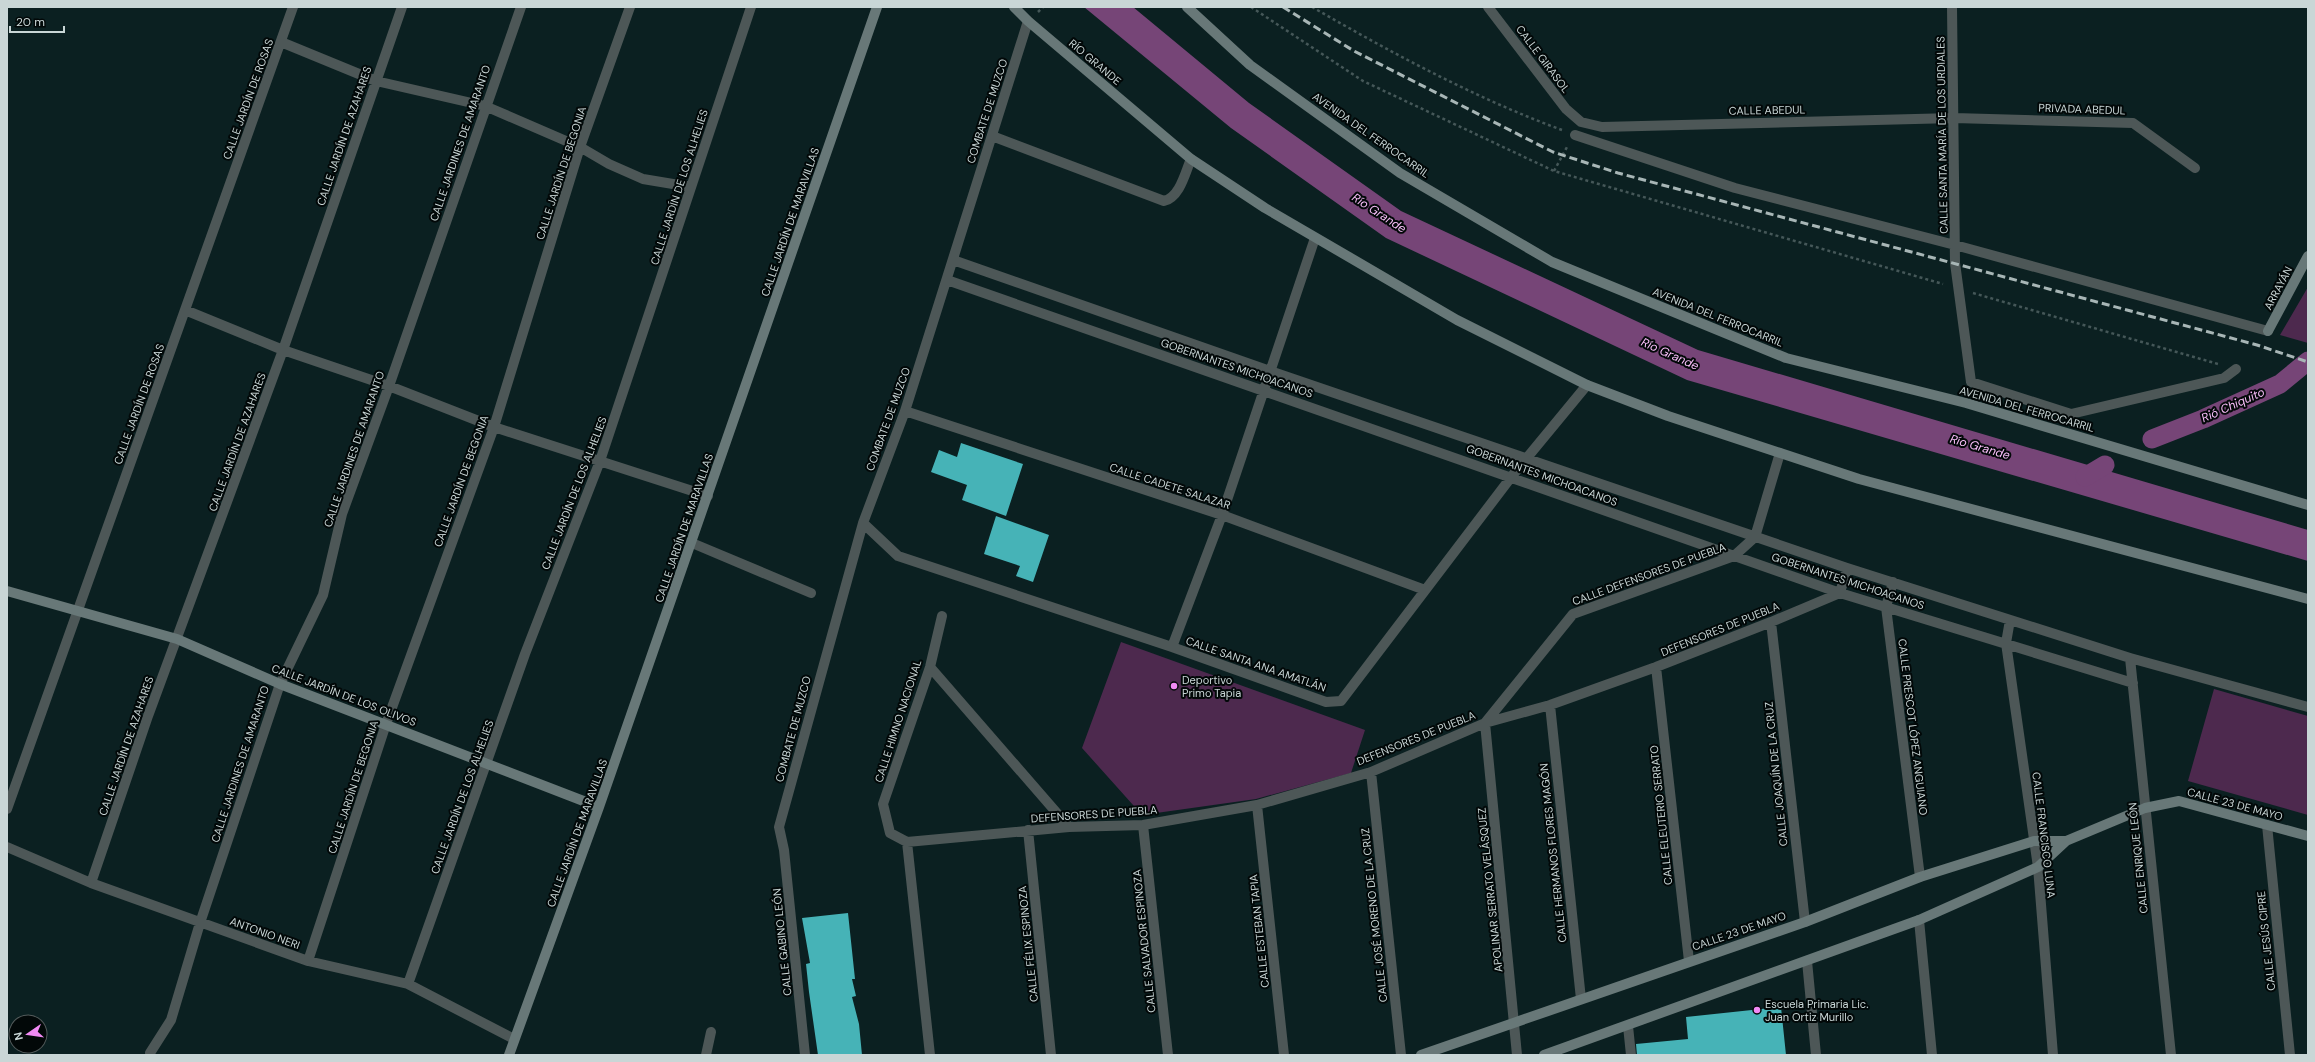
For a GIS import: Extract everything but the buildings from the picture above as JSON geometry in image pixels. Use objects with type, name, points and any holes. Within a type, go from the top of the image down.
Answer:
[{"type":"street","name":"CALLE JARDÍN DE ROSAS","points":[[7,809],[293,7]]},
{"type":"street","name":"CALLE JARDÍN DE AZAHARES","points":[[91,884],[148,716],[283,350],[402,7]]},
{"type":"street","name":"CALLE JARDINES DE AMARANTO","points":[[150,1053],[171,1020],[200,923],[280,684],[323,595],[342,514],[389,386],[485,106],[521,7]]},
{"type":"street","name":"CALLE JARDÍN DE BEGONIA","points":[[308,961],[386,724],[494,427],[580,147],[630,7]]},
{"type":"street","name":"CALLE JARDÍN DE LOS ALHELIES","points":[[408,984],[488,762],[525,654],[600,461],[751,7]]},
{"type":"street","name":"CALLE JARDÍN DE MARAVILLAS","points":[[509,1055],[599,807],[692,543],[877,7]]},
{"type":"street","name":"RÍO GRANDE","points":[[1014,7],[1028,22],[1191,158],[1265,208],[1457,320],[1587,385],[1668,416],[1858,479],[2308,599]]},
{"type":"street","name":"AVENIDA DEL FERROCARRIL","points":[[1187,7],[1250,65],[1400,173],[1552,262],[1786,358],[1966,403],[2308,505]]},
{"type":"street","name":"CALLE GIRASOL","points":[[1488,7],[1566,109],[1581,122]]},
{"type":"street","name":"CALLE SANTA MARÍA DE LOS URDIALES","points":[[1952,7],[1955,263],[1971,382],[2071,414],[2224,378],[2236,369]]},
{"type":"street","name":"COMBATE DE MUZCO","points":[[779,827],[863,523],[905,411],[1028,22]]},
{"type":"street","points":[[281,42],[376,81],[485,106],[580,147],[609,164],[643,179],[691,187]]},
{"type":"street","name":"CALLE ABEDUL","points":[[1581,122],[1602,126],[1954,118]]},
{"type":"street","name":"PRIVADA ABEDUL","points":[[1954,118],[2134,123],[2195,168]]},
{"type":"street","points":[[1574,134],[1735,188],[1955,245]]},
{"type":"street","points":[[992,136],[1164,201],[1171,199],[1177,191],[1191,158]]},
{"type":"street","points":[[1172,647],[1222,515],[1315,238]]},
{"type":"street","name":"ARRAYÁN","points":[[1955,245],[2268,331],[2308,256]]},
{"type":"street","name":"GOBERNANTES MICHOACANOS","points":[[953,260],[1270,371],[1847,568],[2130,658],[2308,707]]},
{"type":"street","name":"GOBERNANTES MICHOACANOS","points":[[947,280],[1512,476],[1734,556],[1886,607],[2006,642],[2133,683]]},
{"type":"street","points":[[185,310],[283,350],[389,386],[494,427],[708,496]]},
{"type":"street","name":"CALLE SANTA ANA AMATLÁN","points":[[863,523],[898,556],[1172,647],[1326,702],[1341,701],[1512,476],[1587,385]]},
{"type":"street","name":"CALLE CADETE SALAZAR","points":[[905,411],[1222,515],[1425,590]]},
{"type":"street","name":"CALLE DEFENSORES DE PUEBLA","points":[[1485,723],[1573,614],[1734,556],[1754,537],[1780,453]]},
{"type":"street","points":[[692,543],[811,593]]},
{"type":"street","points":[[1840,592],[1847,568]]},
{"type":"street","name":"CALLE PRESCOT LÓPEZ ANGUIANO","points":[[1893,582],[1886,607],[1920,876]]},
{"type":"street","name":"CALLE JARDÍN DE LOS OLIVOS","points":[[7,591],[177,639],[280,684],[488,762],[599,807]]},
{"type":"street","name":"DEFENSORES DE PUEBLA","points":[[908,842],[1069,827],[1143,825],[1257,805],[1371,772],[1485,723],[1550,705],[1656,667],[1771,622],[1840,592]]},
{"type":"street","name":"CALLE HIMNO NACIONAL","points":[[908,842],[890,833],[883,804],[930,667],[942,616]]},
{"type":"street","name":"CALLE FRANCISCO LUNA","points":[[2010,620],[2006,642],[2038,867],[2053,1055]]},
{"type":"street","name":"CALLE JOAQUÍN DE LA CRUZ","points":[[1771,622],[1805,922]]},
{"type":"street","name":"CALLE ENRIQUE LEÓN","points":[[2130,658],[2171,1055]]},
{"type":"street","points":[[930,667],[1069,827]]},
{"type":"street","name":"CALLE ELEUTERIO SERRATO","points":[[1656,667],[1689,961]]},
{"type":"street","name":"CALLE HERMANOS FLORES MAGÓN","points":[[1550,705],[1581,999]]},
{"type":"street","name":"APOLINAR SERRATO VELÁSQUEZ","points":[[1485,723],[1517,1055]]},
{"type":"street","name":"CALLE JOSÉ MORENO DE LA CRUZ","points":[[1371,772],[1401,1055]]},
{"type":"street","name":"CALLE 23 DE MAYO","points":[[1544,1055],[1920,920],[2038,867],[2066,841],[2145,808],[2179,801],[2308,836]]},
{"type":"street","name":"CALLE ESTEBAN TAPIA","points":[[1257,805],[1284,1055]]},
{"type":"street","name":"CALLE SALVADOR ESPINOZA","points":[[1143,825],[1168,1055]]},
{"type":"street","name":"CALLE JESÚS CIPRE","points":[[2267,825],[2290,1055]]},
{"type":"street","name":"CALLE GABINO LEÓN","points":[[779,827],[784,850],[805,1055]]},
{"type":"street","name":"CALLE FÉLIX ESPINOZA","points":[[1028,830],[1051,1055]]},
{"type":"street","name":"CALLE 23 DE MAYO","points":[[1422,1055],[1689,961],[1805,922],[1920,876],[2034,841],[2066,841]]},
{"type":"street","points":[[908,842],[930,1055]]},
{"type":"street","name":"ANTONIO NERI","points":[[7,847],[91,884],[308,961],[408,984],[514,1039]]},
{"type":"street","points":[[1920,920],[1932,1055]]},
{"type":"street","points":[[1807,961],[1816,1055]]},
{"type":"street","points":[[1628,1026],[1630,1055]]},
{"type":"street","points":[[706,1055],[712,1032]]},
{"type":"path","points":[[1251,7],[1363,81],[1554,171],[2236,369]]},
{"type":"path","points":[[1312,7],[1371,41],[1512,111],[1574,134]]},
{"type":"shaded area","points":[[2308,287],[2308,343],[2280,335]]},
{"type":"shaded area","name":"Deportivo Primo Tapia","points":[[1121,642],[1365,730],[1351,773],[1256,799],[1142,815],[1082,748]]},
{"type":"shaded area","points":[[2214,689],[2308,716],[2308,815],[2188,781]]},
{"type":"water","name":"Río Grande","points":[[1084,7],[1133,7],[1249,103],[1401,211],[1698,350],[2308,530],[2308,561],[1687,380],[1386,238],[1231,128]]},
{"type":"waterway","name":"Rió Chiquito","points":[[2152,439],[2203,419],[2280,384],[2308,361]]},
{"type":"waterway","points":[[2085,477],[2105,465]]},
{"type":"railway","points":[[1283,7],[1354,51],[1553,152],[1618,173],[2257,345],[2308,362]]},
{"type":"place","name":"Deportivo Primo Tapia","points":[[1174,686]]},
{"type":"place","name":"Escuela Primaria Lic. Juan Ortiz Murillo","points":[[1757,1010]]}]
